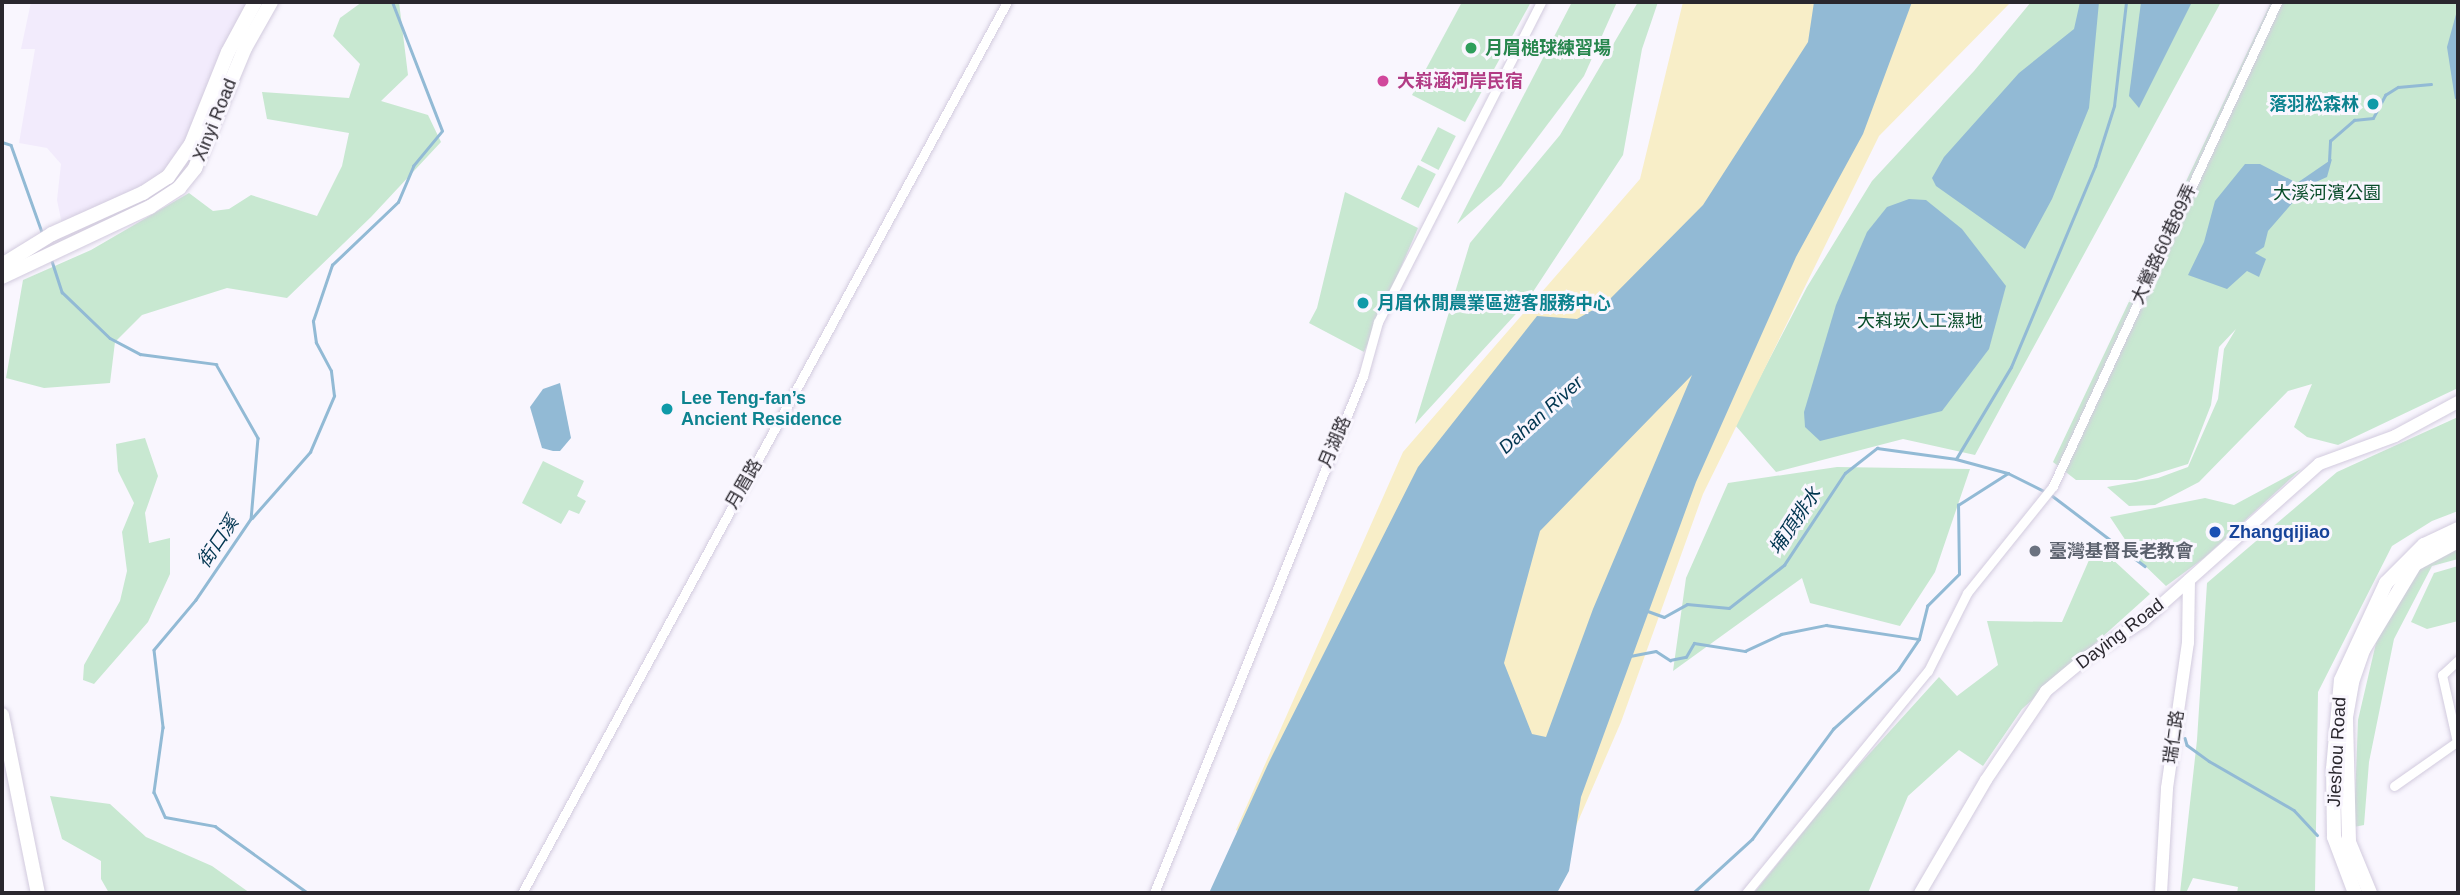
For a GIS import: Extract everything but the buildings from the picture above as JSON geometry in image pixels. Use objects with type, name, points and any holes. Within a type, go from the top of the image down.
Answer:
[{"type":"main road","name":"Xinyi Road","points":[[10,264],[52,234],[143,193],[168,177],[191,144],[228,52],[256,2]]},
{"type":"main road","name":"Xinyi Road","points":[[10,264],[58,250],[150,207],[179,188],[195,168],[238,64],[271,2]]},
{"type":"main road","points":[[228,52],[238,64]]},
{"type":"main road","points":[[2,277],[10,264]]},
{"type":"main road","name":"Jieshou Road","points":[[2355,893],[2334,837],[2333,769],[2341,680],[2386,583],[2424,545],[2458,529]]},
{"type":"main road","name":"Jieshou Road","points":[[2370,893],[2349,842],[2346,717],[2352,682],[2363,650],[2415,564],[2458,541]]},
{"type":"main road","points":[[2,715],[38,893]]},
{"type":"main road","points":[[2,758],[29,893]]},
{"type":"street","name":"月眉路","points":[[522,893],[1007,2]]},
{"type":"street","name":"月湖路","points":[[1154,893],[1363,376],[1378,322],[1541,2]]},
{"type":"street","name":"大鶯路60巷89弄","points":[[1745,893],[1927,671],[1967,593],[2053,486],[2277,2]]},
{"type":"street","name":"Daying Road","points":[[1920,893],[1986,780],[2046,691],[2087,657],[2143,621],[2319,464],[2395,436],[2458,402]]},
{"type":"street","name":"瑞仁路","points":[[2161,893],[2167,788],[2188,643],[2189,580]]},
{"type":"street","points":[[2394,786],[2458,741],[2442,675],[2458,660]]},
{"type":"shaded area","points":[[31,2],[252,2],[176,163],[158,182],[63,229],[57,200],[61,164],[47,148],[19,143],[35,49],[21,49]]},
{"type":"green space","points":[[362,2],[399,2],[408,75],[381,101],[428,115],[441,142],[371,217],[287,298],[227,288],[142,315],[115,342],[110,383],[44,388],[6,378],[23,280],[91,250],[189,193],[213,211],[229,209],[251,195],[317,216],[342,166],[349,133],[267,119],[262,92],[349,98],[360,64],[333,36],[340,18]]},
{"type":"green space","name":"月眉槌球練習場","points":[[1462,2],[1531,2],[1465,122],[1412,95]]},
{"type":"green space","points":[[1572,2],[1617,2],[1584,76],[1501,186],[1457,224]]},
{"type":"green space","points":[[1638,2],[1658,2],[1642,49],[1623,155],[1525,304],[1415,424],[1470,243],[1560,135]]},
{"type":"green space","name":"大嵙崁人工濕地","points":[[2031,2],[2221,2],[1975,455],[1903,439],[1776,472],[1735,425],[1807,287],[1872,181],[1974,71]]},
{"type":"green space","name":"大溪河濱公園","points":[[2271,2],[2458,2],[2458,388],[2338,445],[2307,437],[2294,427],[2312,384],[2288,391],[2199,482],[2155,505],[2129,506],[2107,487],[2158,478],[2188,467],[2218,399],[2224,349],[2236,329],[2219,347],[2211,405],[2188,464],[2136,480],[2076,480],[2053,462]]},
{"type":"green space","points":[[1438,127],[1456,136],[1439,170],[1421,161]]},
{"type":"green space","points":[[1418,165],[1436,174],[1419,208],[1401,199]]},
{"type":"green space","points":[[1345,192],[1418,228],[1364,352],[1309,323],[1317,308]]},
{"type":"green space","points":[[2458,417],[2458,511],[2432,521],[2392,546],[2318,692],[2315,893],[2237,893],[2238,887],[2193,878],[2186,893],[2180,893],[2197,740],[2207,583],[2337,472]]},
{"type":"green space","points":[[145,438],[158,476],[145,513],[149,543],[170,538],[170,574],[148,622],[94,684],[83,680],[84,665],[120,601],[127,571],[122,532],[134,503],[118,471],[116,444]]},
{"type":"green space","points":[[543,461],[584,481],[577,496],[586,501],[579,514],[569,510],[561,524],[522,503]]},
{"type":"green space","points":[[1837,467],[1970,469],[1935,572],[1900,626],[1810,603],[1802,578],[1673,671],[1686,578],[1728,483]]},
{"type":"green space","points":[[2301,469],[2204,558],[2166,586],[2138,559],[2110,517],[2205,498],[2234,505]]},
{"type":"green space","points":[[2096,544],[2150,594],[2022,709],[1983,766],[1959,750],[1908,796],[1868,893],[1754,893],[1841,785],[1939,677],[1957,696],[1998,665],[1987,621],[2062,622]]},
{"type":"green space","points":[[2458,544],[2458,559],[2432,566],[2394,639],[2369,762],[2364,825],[2354,827],[2358,720],[2376,643],[2413,571]]},
{"type":"green space","points":[[2458,566],[2458,621],[2427,629],[2411,622],[2434,573]]},
{"type":"green space","points":[[50,796],[110,804],[146,837],[212,866],[250,893],[109,893],[101,879],[101,861],[62,839]]},
{"type":"sand","points":[[1683,2],[2011,2],[1879,136],[1703,494],[1621,722],[1547,893],[1369,893],[1236,830],[1403,452],[1640,179]]},
{"type":"water","name":"Dahan River","points":[[1814,2],[1912,2],[1863,134],[1796,257],[1696,482],[1581,797],[1569,871],[1557,893],[1209,893],[1269,762],[1418,467],[1537,316],[1577,319],[1607,302],[1703,205],[1808,42]],"holes":[[[1692,375],[1593,609],[1546,737],[1532,734],[1504,663],[1540,531]]]},
{"type":"water","points":[[2080,2],[2099,2],[2089,108],[2052,199],[2025,249],[1936,186],[1932,178],[1944,157],[2019,73],[2074,29]]},
{"type":"water","points":[[2141,2],[2192,2],[2139,108],[2129,96]]},
{"type":"water","points":[[2458,7],[2458,98],[2455,99],[2447,47]]},
{"type":"water","points":[[2332,159],[2327,177],[2307,186],[2268,231],[2264,247],[2255,253],[2266,259],[2259,277],[2247,271],[2227,289],[2188,275],[2204,242],[2215,201],[2245,164],[2260,164],[2297,183]]},
{"type":"water","points":[[1909,199],[1926,200],[1962,229],[2006,286],[1989,349],[1942,411],[1820,441],[1805,427],[1804,412],[1836,305],[1867,232],[1887,207]]},
{"type":"water","points":[[560,383],[571,438],[560,451],[553,451],[542,448],[530,407],[543,389]]},
{"type":"waterway","points":[[252,518],[310,452],[334,396],[331,371],[316,343],[313,321],[332,265],[398,202],[413,166],[442,131],[392,2]]},
{"type":"waterway","points":[[1956,459],[2011,367],[2095,166],[2114,106],[2126,2]]},
{"type":"waterway","points":[[2329,161],[2330,141],[2354,120],[2373,118],[2385,95],[2398,87],[2431,84]]},
{"type":"waterway","name":"街口溪","points":[[2,142],[11,145],[43,235]]},
{"type":"waterway","name":"街口溪","points":[[51,258],[62,292],[110,338],[140,354],[216,364],[258,438],[251,519],[196,600],[154,650],[163,727],[154,792],[165,817],[215,826],[308,893]]},
{"type":"waterway","name":"埔頂排水","points":[[1645,610],[1664,617],[1687,604],[1729,608],[1784,565],[1845,473],[1877,448],[1956,459],[2008,473],[2044,491]]},
{"type":"waterway","points":[[1693,893],[1752,839],[1833,729],[1898,670],[1919,639],[1927,606],[1959,574],[1958,505],[2008,473]]},
{"type":"waterway","name":"埔頂排水","points":[[2050,494],[2145,566]]},
{"type":"waterway","points":[[1630,656],[1656,651],[1670,660],[1686,657],[1694,643],[1745,651],[1781,634],[1826,625],[1919,639]]},
{"type":"waterway","name":"埔頂排水","points":[[2185,738],[2187,745],[2209,761],[2294,810],[2317,835]]},
{"type":"place","name":"月眉槌球練習場","points":[[1471,48]]},
{"type":"place","name":"大嵙涵河岸民宿","points":[[1383,81]]},
{"type":"place","name":"落羽松森林","points":[[2373,104]]},
{"type":"place","name":"月眉休閒農業區遊客服務中心","points":[[1363,303]]},
{"type":"place","name":"Lee Teng-fan’s Ancient Residence","points":[[667,409]]},
{"type":"place","name":"Zhangqijiao","points":[[2215,532]]},
{"type":"place","name":"臺灣基督長老教會","points":[[2035,551]]}]
